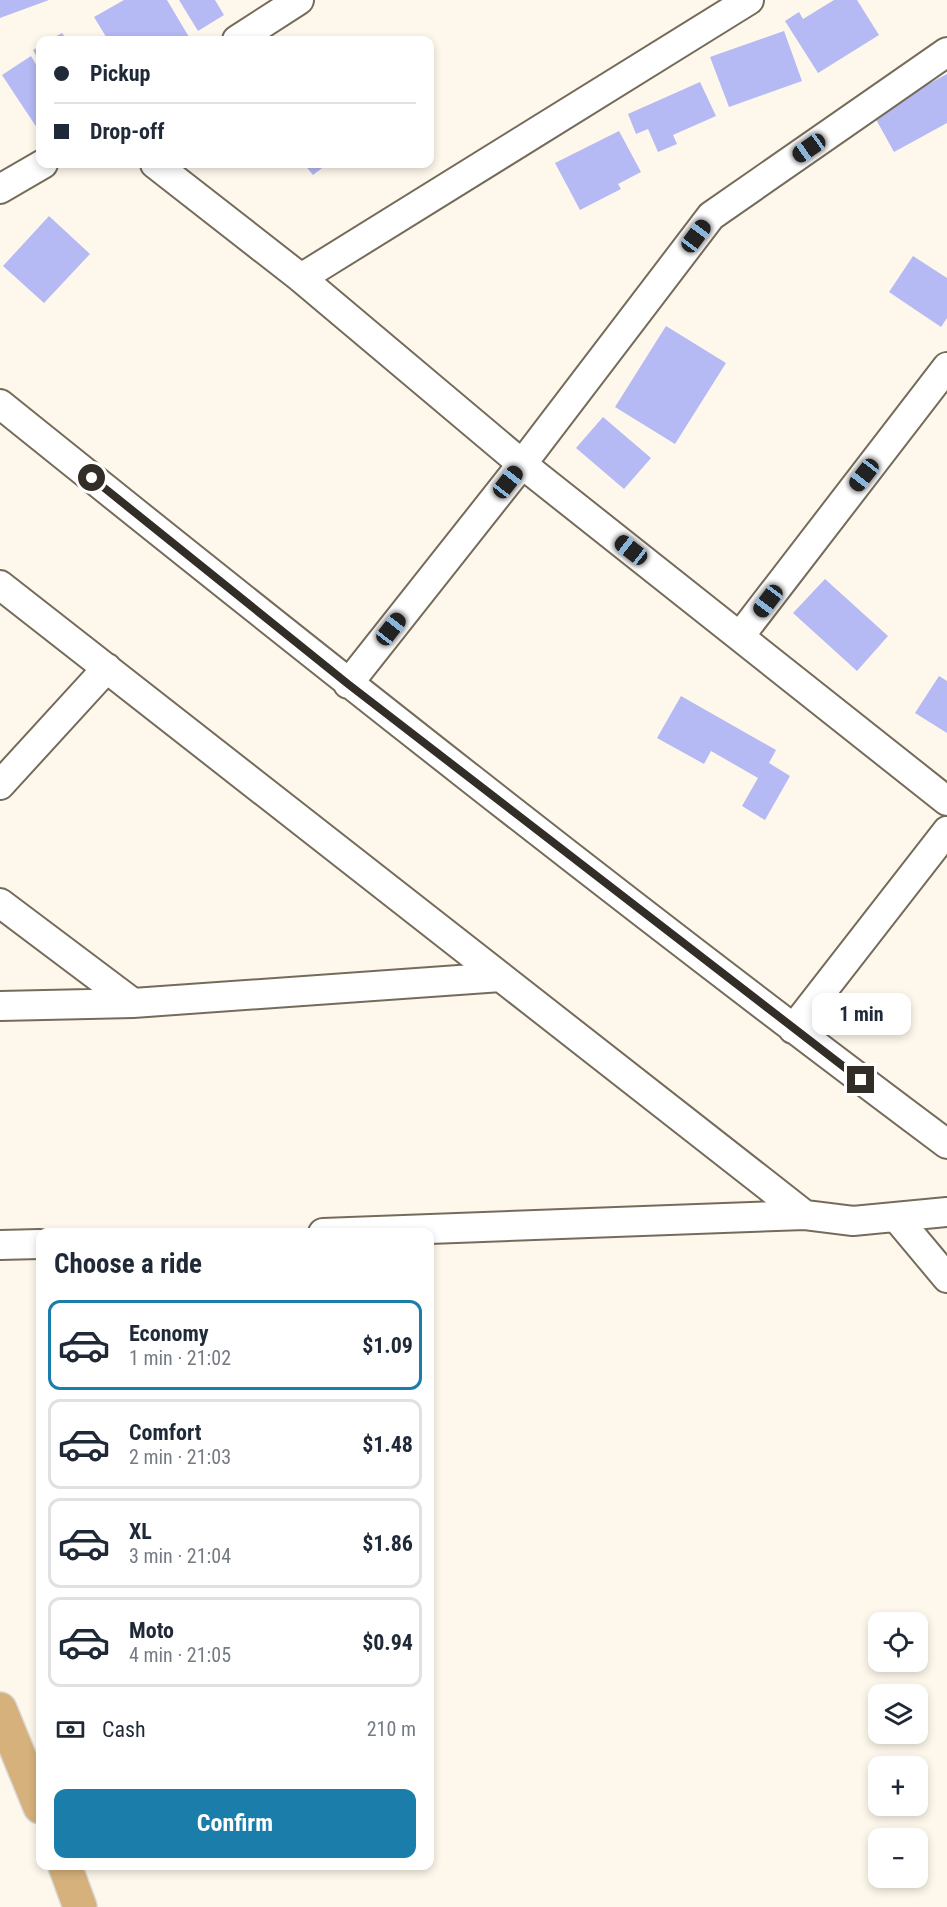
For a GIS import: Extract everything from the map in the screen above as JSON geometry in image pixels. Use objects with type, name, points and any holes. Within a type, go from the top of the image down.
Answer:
[{"type":"main road","points":[[0,1709],[36,1797]]},
{"type":"main road","points":[[66,1870],[80,1907]]},
{"type":"street","points":[[243,36],[299,0]]},
{"type":"street","points":[[301,278],[749,0]]},
{"type":"street","points":[[348,684],[522,464],[711,216],[947,52]]},
{"type":"street","points":[[0,189],[36,168]]},
{"type":"street","points":[[160,168],[301,278],[522,464],[947,801]]},
{"type":"street","points":[[741,636],[947,367]]},
{"type":"street","points":[[0,404],[348,684],[793,1029],[947,1144]]},
{"type":"street","points":[[0,585],[805,1215]]},
{"type":"street","points":[[0,785],[107,669]]},
{"type":"street","points":[[793,1029],[947,831]]},
{"type":"street","points":[[0,903],[133,1003]]},
{"type":"street","points":[[0,1006],[133,1003],[501,977]]},
{"type":"street","points":[[434,1229],[805,1215],[853,1221],[947,1212]]},
{"type":"street","points":[[896,1217],[947,1278]]},
{"type":"street","points":[[0,1245],[36,1244]]},
{"type":"building","points":[[0,0],[49,0],[0,18]]},
{"type":"building","points":[[124,0],[167,0],[188,36],[106,36],[94,17]]},
{"type":"building","points":[[179,0],[215,0],[224,15],[198,31]]},
{"type":"building","points":[[834,0],[857,0],[879,35],[818,73],[785,21],[799,12],[803,19]]},
{"type":"building","points":[[784,31],[802,81],[729,107],[710,57]]},
{"type":"building","points":[[31,56],[36,64],[36,126],[2,75]]},
{"type":"building","points":[[947,74],[947,123],[894,152],[873,114]]},
{"type":"building","points":[[700,82],[716,116],[673,135],[677,144],[658,152],[648,129],[636,134],[628,114]]},
{"type":"building","points":[[619,131],[641,172],[618,184],[621,189],[580,210],[555,163]]},
{"type":"building","points":[[307,168],[322,168],[313,175]]},
{"type":"building","points":[[49,216],[90,254],[44,303],[3,266]]},
{"type":"building","points":[[913,256],[947,278],[947,318],[941,327],[889,292]]},
{"type":"building","points":[[666,326],[726,363],[675,444],[615,407]]},
{"type":"building","points":[[603,417],[651,458],[624,489],[576,448]]},
{"type":"building","points":[[825,579],[888,636],[857,671],[793,613]]},
{"type":"building","points":[[939,676],[947,681],[947,733],[915,713]]},
{"type":"building","points":[[681,696],[776,750],[769,763],[790,776],[765,820],[742,806],[758,778],[711,751],[704,764],[657,738]]},
{"type":"route","points":[[92,478],[348,684],[861,1080]]}]
